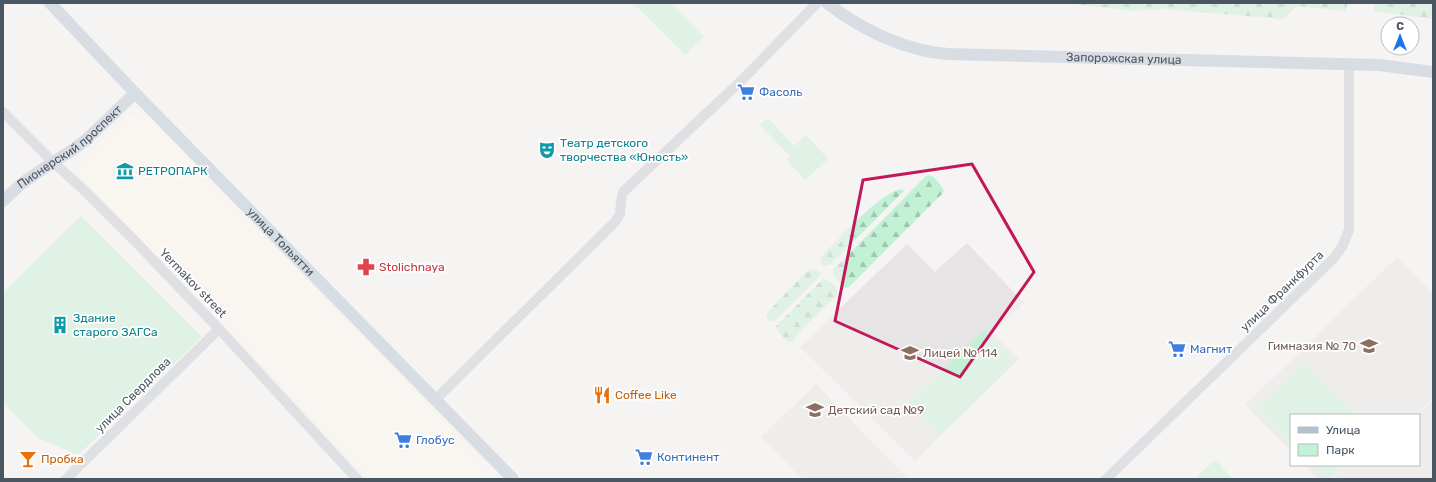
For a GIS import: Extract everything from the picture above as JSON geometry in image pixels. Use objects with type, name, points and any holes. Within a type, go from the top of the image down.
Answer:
[{"type":"main road","name":"улица Тольятти","points":[[50,3],[135,93],[514,479]]},
{"type":"main road","name":"Запорожская улица","points":[[827,3],[855,23],[888,39],[919,50],[948,54],[1379,65],[1433,72]]},
{"type":"main road","name":"Пионерский проспект","points":[[3,201],[21,184],[88,138],[135,93]]},
{"type":"street","points":[[436,400],[615,222],[620,214],[623,192],[742,80],[817,3]]},
{"type":"street","name":"улица Франкфурта","points":[[1106,479],[1323,269],[1342,247],[1349,230],[1349,64]]},
{"type":"street","name":"Yermakov street","points":[[3,112],[53,162],[86,192],[219,329],[357,479]]},
{"type":"street","name":"улица Свердлова","points":[[66,479],[219,329]]},
{"type":"highlighted area","points":[[972,164],[1034,272],[960,377],[835,321],[863,180]]},
{"type":"shaded area","points":[[142,114],[150,118],[500,479],[368,479],[294,398],[80,176],[80,164],[83,159],[127,116]]},
{"type":"shaded area","name":"Лицей № 114","points":[[967,243],[1024,303],[993,333],[1019,359],[915,461],[800,347],[907,244],[935,272]]},
{"type":"shaded area","name":"Гимназия № 70","points":[[1397,257],[1433,293],[1433,398],[1417,414],[1290,414],[1290,450],[1245,405]]},
{"type":"shaded area","name":"Детский сад №9","points":[[816,384],[908,479],[802,479],[761,437]]},
{"type":"shaded area","points":[[1433,400],[1433,479],[1332,479],[1346,466],[1420,466],[1420,414],[1418,414]]},
{"type":"shaded area","points":[[1305,466],[1345,466],[1331,479],[1318,479]]},
{"type":"green space","points":[[633,3],[670,3],[704,37],[685,55]]},
{"type":"green space","points":[[1066,3],[1348,3],[1345,11],[1297,6],[1283,19],[1161,9],[1132,11]]},
{"type":"green space","points":[[1373,3],[1433,3],[1433,19],[1420,17],[1420,16],[1374,11]]},
{"type":"green space","points":[[768,118],[794,146],[806,135],[828,159],[805,180],[787,160],[791,157],[760,125]]},
{"type":"green space","points":[[929,175],[936,179],[940,184],[944,191],[942,194],[849,287],[845,288],[833,275],[833,270],[926,176]]},
{"type":"green space","points":[[901,189],[904,191],[830,265],[824,266],[820,259],[849,228],[881,199]]},
{"type":"green space","points":[[81,216],[202,337],[78,455],[38,438],[3,402],[3,293]]},
{"type":"green space","points":[[812,269],[817,270],[821,274],[818,278],[775,321],[768,320],[767,313],[806,272]]},
{"type":"green space","points":[[824,279],[829,281],[837,289],[838,294],[802,329],[792,342],[788,342],[778,331],[776,326]]},
{"type":"green space","points":[[984,330],[1015,362],[940,435],[909,403]]},
{"type":"green space","points":[[1304,362],[1354,414],[1290,414],[1290,444],[1256,409]]},
{"type":"green space","points":[[1215,460],[1233,479],[1195,479]]},
{"type":"green space","points":[[1312,466],[1340,466],[1327,479],[1324,479]]},
{"type":"place","name":"Фасоль","points":[[746,92]]},
{"type":"place","name":"Театр детского творчества «Юность»","points":[[547,150]]},
{"type":"place","name":"РЕТРОПАРК","points":[[125,171]]},
{"type":"place","name":"Stolichnaya","points":[[366,267]]},
{"type":"place","name":"Здание старого ЗАГСа","points":[[60,325]]},
{"type":"place","name":"Гимназия № 70","points":[[1369,346]]},
{"type":"place","name":"Магнит","points":[[1177,349]]},
{"type":"place","name":"Лицей № 114","points":[[910,353]]},
{"type":"place","name":"Coffee Like","points":[[602,395]]},
{"type":"place","name":"Детский сад №9","points":[[815,410]]},
{"type":"place","name":"Глобус","points":[[403,440]]},
{"type":"place","name":"Континент","points":[[644,457]]},
{"type":"place","name":"Пробка","points":[[28,459]]}]
